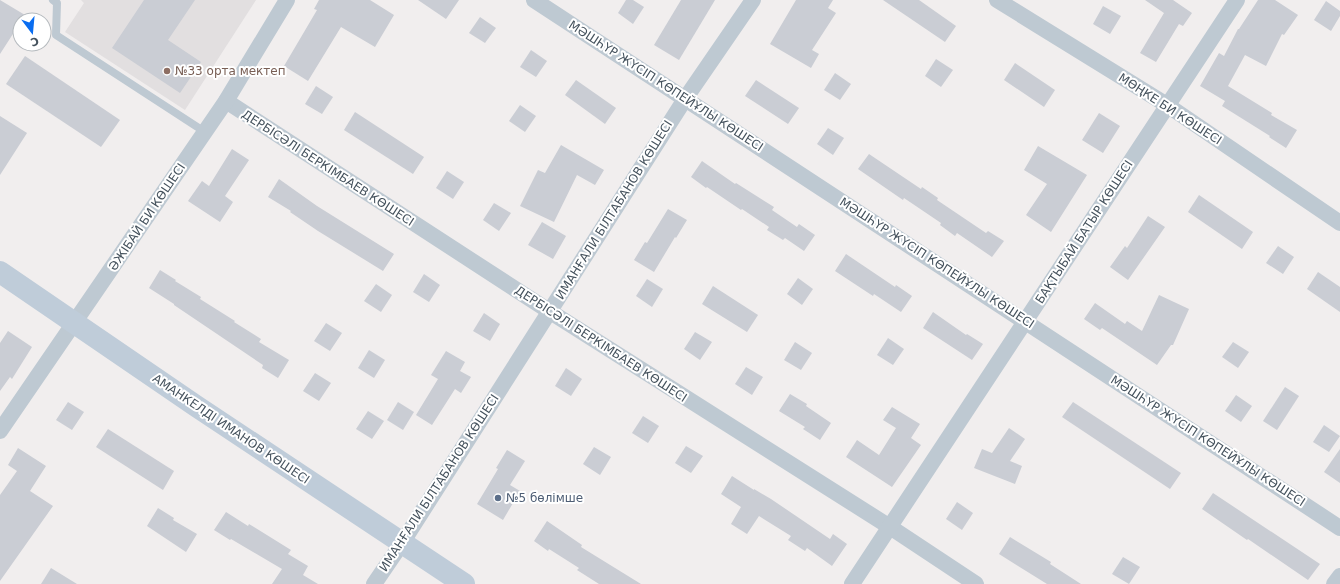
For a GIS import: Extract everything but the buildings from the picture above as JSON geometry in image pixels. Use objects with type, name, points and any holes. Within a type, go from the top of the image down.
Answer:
[{"type":"main road","name":"АМАНКЕЛДІ ИМАНОВ КӨШЕСІ","points":[[0,272],[74,324],[464,584]]},
{"type":"street","name":"ӘЖІБАЙ БИ КӨШЕСІ","points":[[0,430],[226,101],[287,0]]},
{"type":"street","name":"МӘШҺҮР ЖҮСІП КӨПЕЙҰЛЫ КӨШЕСІ","points":[[534,0],[1340,528]]},
{"type":"street","name":"ИМАНҒАЛИ БІЛТАБАНОВ КӨШЕСІ","points":[[374,584],[402,543],[685,99],[753,0]]},
{"type":"street","name":"МӨҢКЕ БИ КӨШЕСІ","points":[[997,0],[1167,105],[1340,223]]},
{"type":"street","name":"БАҚТЫБАЙ БАТЫР КӨШЕСІ","points":[[852,584],[1237,0]]},
{"type":"street","name":"ДЕРБІСӘЛІ БЕРКІМБАЕВ КӨШЕСІ","points":[[226,101],[549,311],[890,527],[976,584]]},
{"type":"street","points":[[1334,584],[1340,576]]},
{"type":"lane","points":[[53,0],[57,3],[56,35],[205,132]]},
{"type":"shaded area","name":"№33 орта мектеп","points":[[81,0],[256,0],[185,110],[65,32],[84,3]]},
{"type":"place","name":"№33 орта мектеп","points":[[167,71]]},
{"type":"place","name":"№5 бөлімше","points":[[498,498]]}]
